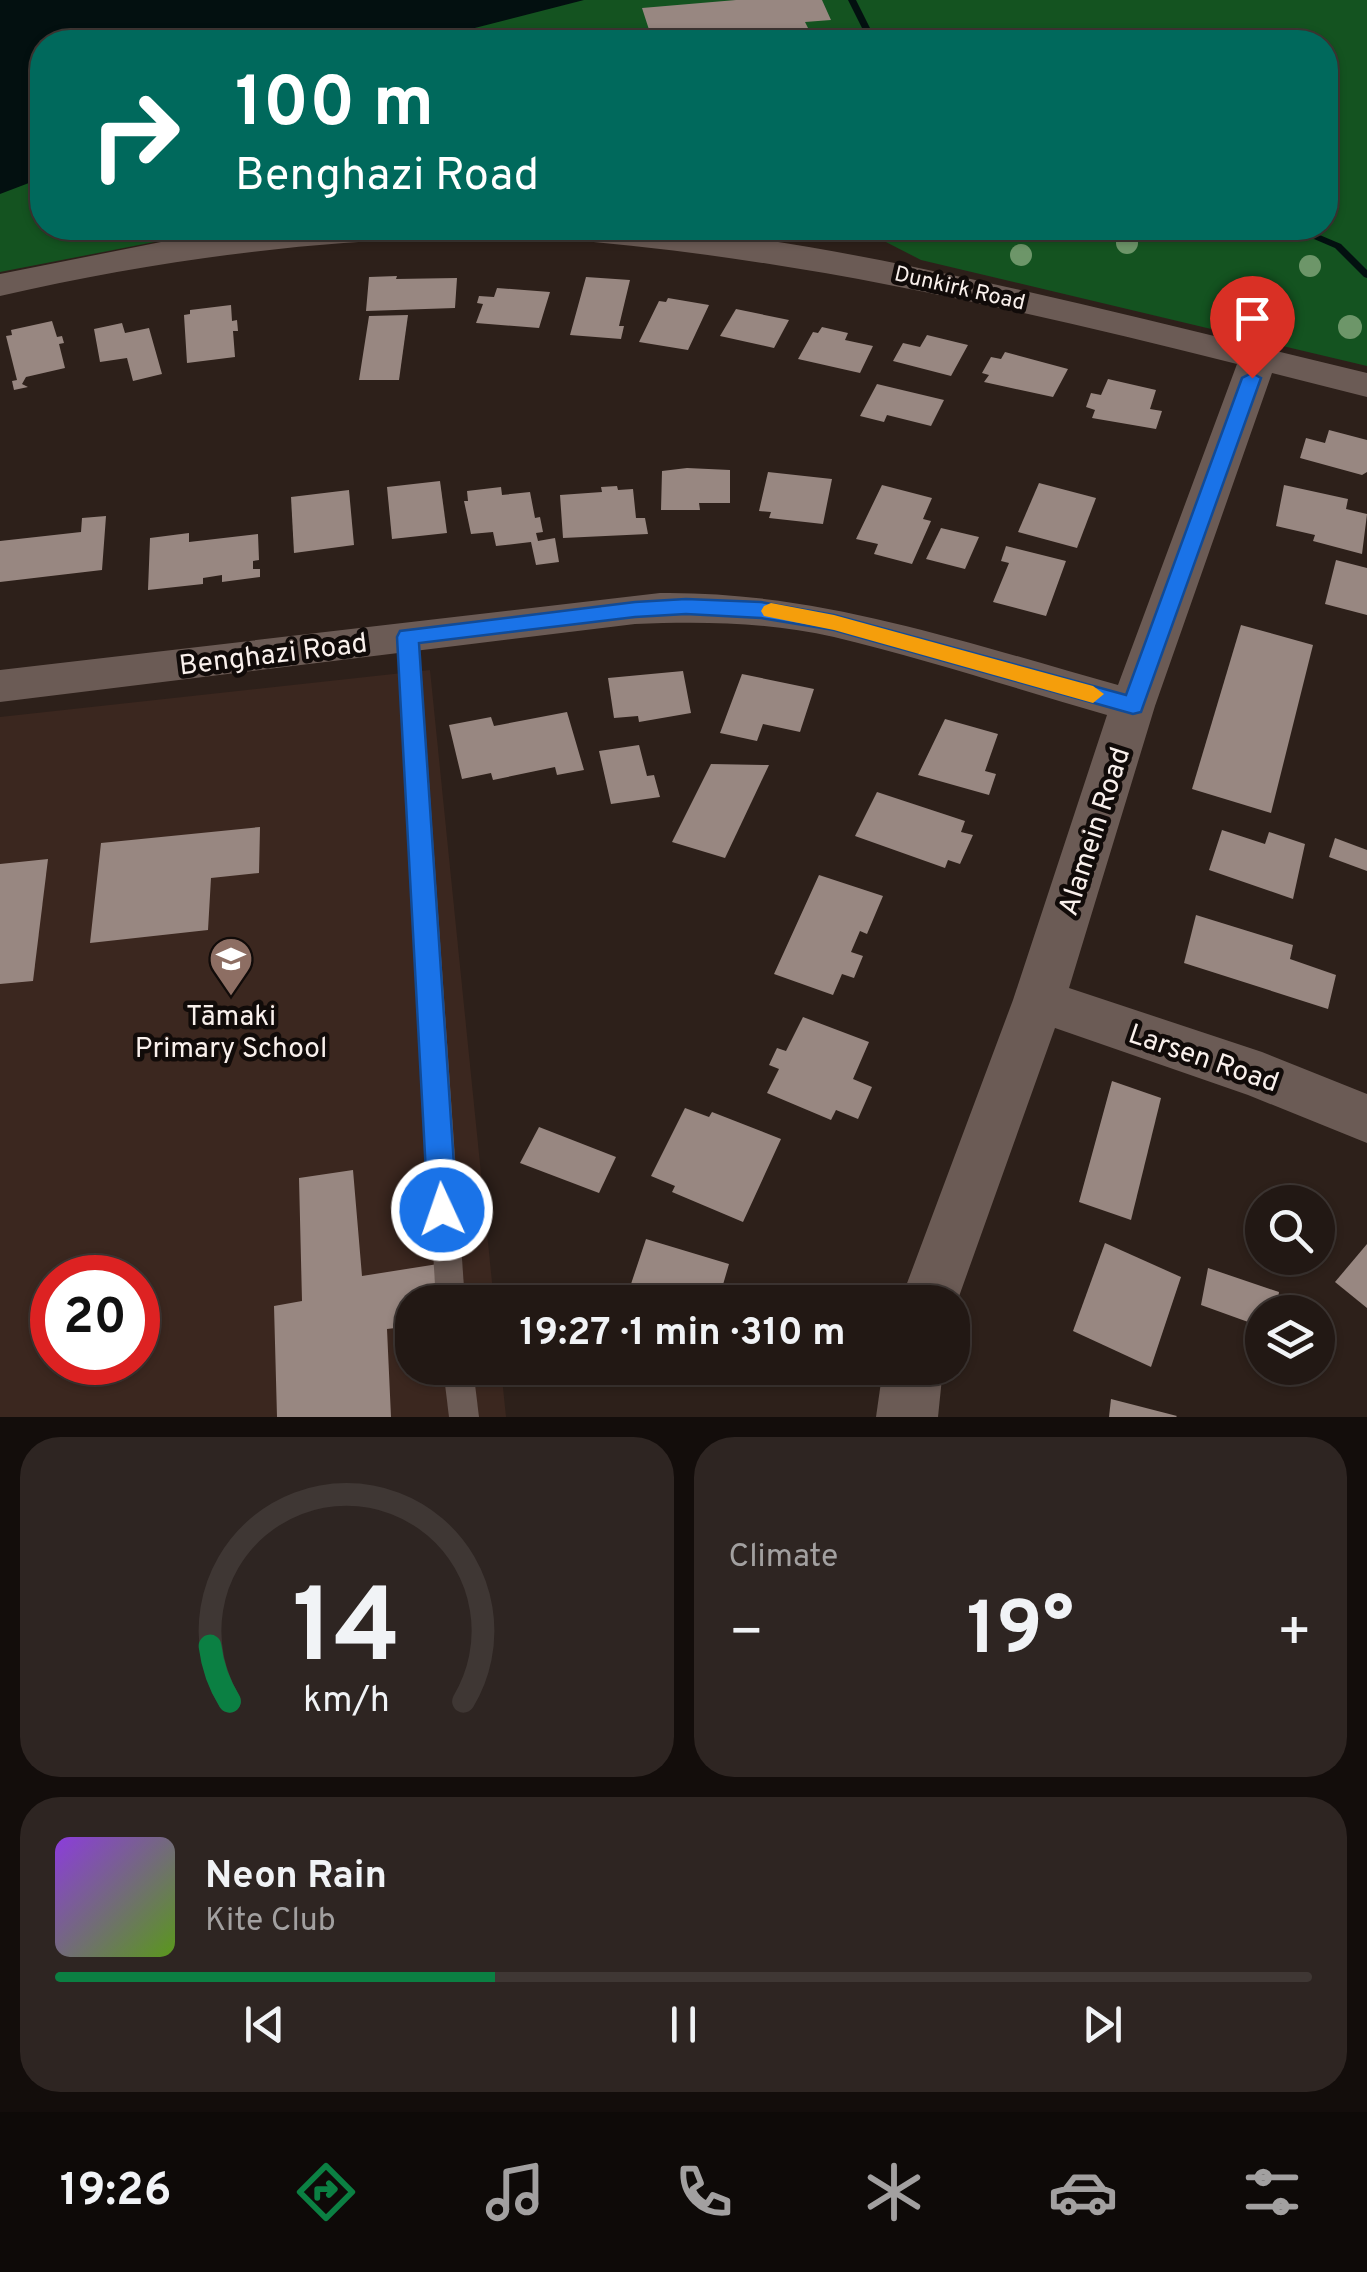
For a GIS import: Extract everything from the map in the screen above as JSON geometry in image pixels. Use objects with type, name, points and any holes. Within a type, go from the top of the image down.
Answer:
[{"type":"street","points":[[0,285],[118,260],[252,240]]},
{"type":"street","name":"Dunkirk Road","points":[[697,240],[805,254],[912,275],[1367,385]]},
{"type":"street","name":"Alamein Road","points":[[936,1285],[1039,1000],[1133,706],[1258,359]]},
{"type":"street","name":"Benghazi Road","points":[[0,686],[635,609],[753,609],[834,622],[1133,706]]},
{"type":"street","name":"Larsen Road","points":[[1039,1000],[1262,1076],[1367,1120]]},
{"type":"street","points":[[907,1417],[912,1385]]},
{"type":"lane","points":[[408,637],[450,1285]]},
{"type":"lane","points":[[460,1385],[464,1417]]},
{"type":"shaded area","points":[[0,0],[584,0],[467,30],[30,30],[30,183],[0,194]]},
{"type":"shaded area","name":"Tāmaki Primary School","points":[[430,670],[492,1285],[395,1285],[395,1385],[503,1385],[506,1417],[0,1417],[0,717]]},
{"type":"green space","points":[[0,0],[1367,0],[1367,366],[921,260],[882,240],[1338,240],[1338,30],[30,30],[30,240],[165,240],[0,272]]},
{"type":"building","points":[[736,0],[822,0],[831,20],[805,22],[809,30],[649,30],[642,8]]},
{"type":"building","points":[[397,276],[396,279],[457,278],[455,308],[366,311],[369,277]]},
{"type":"building","points":[[586,277],[630,280],[619,326],[624,326],[621,339],[570,335]]},
{"type":"building","points":[[497,288],[550,292],[539,328],[476,323],[483,304],[477,303],[479,296],[494,297]]},
{"type":"building","points":[[668,298],[709,305],[688,350],[639,342],[659,301],[666,302]]},
{"type":"building","points":[[231,305],[232,321],[237,320],[238,331],[233,331],[235,357],[187,363],[184,315],[190,314],[190,310]]},
{"type":"building","points":[[736,309],[789,320],[774,348],[720,336]]},
{"type":"building","points":[[408,315],[399,380],[359,380],[369,316]]},
{"type":"building","points":[[52,321],[57,337],[62,336],[64,343],[59,344],[65,368],[26,377],[22,384],[28,387],[14,390],[12,381],[17,380],[6,336],[12,335],[11,330]]},
{"type":"building","points":[[122,323],[125,333],[149,328],[162,374],[133,381],[127,358],[100,362],[94,329]]},
{"type":"building","points":[[822,327],[848,333],[845,340],[873,346],[860,373],[798,359],[813,332],[818,333]]},
{"type":"building","points":[[927,335],[968,345],[951,376],[893,361],[903,343],[920,347]]},
{"type":"building","points":[[1005,352],[1068,369],[1053,397],[984,382],[989,375],[982,373],[991,357],[1001,359]]},
{"type":"building","points":[[1108,379],[1156,390],[1150,409],[1162,411],[1156,429],[1092,418],[1095,410],[1086,407],[1091,393],[1101,395]]},
{"type":"building","points":[[877,384],[944,400],[931,426],[887,415],[884,422],[860,416]]},
{"type":"building","points":[[1329,430],[1367,440],[1367,472],[1362,475],[1300,458],[1306,438],[1325,443]]},
{"type":"building","points":[[730,470],[730,503],[699,503],[700,510],[661,510],[662,471]]},
{"type":"building","points":[[768,472],[832,479],[823,524],[769,518],[771,512],[759,511]]},
{"type":"building","points":[[440,481],[447,533],[392,539],[387,487]]},
{"type":"building","points":[[1039,483],[1096,498],[1077,548],[1018,532]]},
{"type":"building","points":[[882,485],[932,498],[923,519],[931,521],[912,564],[874,554],[878,544],[856,539]]},
{"type":"building","points":[[1284,485],[1348,499],[1346,509],[1367,514],[1362,554],[1313,541],[1315,535],[1276,526]]},
{"type":"building","points":[[617,486],[618,490],[633,489],[636,518],[645,518],[648,534],[563,538],[560,495],[602,492],[601,487]]},
{"type":"building","points":[[501,487],[502,495],[530,492],[535,518],[540,517],[543,532],[536,533],[538,541],[555,538],[559,562],[536,565],[531,542],[496,546],[493,532],[471,534],[464,501],[468,501],[467,491]]},
{"type":"building","points":[[349,490],[354,545],[294,553],[291,497]]},
{"type":"building","points":[[106,516],[102,570],[0,582],[0,541],[81,532],[82,518]]},
{"type":"building","points":[[941,528],[979,537],[965,569],[926,559]]},
{"type":"building","points":[[189,533],[189,542],[258,534],[259,560],[253,561],[253,569],[260,569],[260,577],[222,582],[222,575],[203,578],[203,584],[148,590],[150,538]]},
{"type":"building","points":[[1006,546],[1066,561],[1046,616],[993,602],[1009,563],[1001,561]]},
{"type":"building","points":[[1336,560],[1367,568],[1367,615],[1325,604]]},
{"type":"building","points":[[1241,625],[1313,645],[1271,813],[1192,789]]},
{"type":"building","points":[[683,671],[691,713],[639,722],[638,716],[614,718],[608,678]]},
{"type":"building","points":[[742,674],[814,689],[800,732],[763,724],[757,741],[720,733]]},
{"type":"building","points":[[567,712],[584,770],[557,775],[555,767],[493,780],[491,773],[462,779],[449,725],[491,717],[494,726]]},
{"type":"building","points":[[945,719],[998,734],[985,771],[996,774],[989,795],[918,775]]},
{"type":"building","points":[[639,745],[647,776],[654,775],[660,797],[611,804],[599,751]]},
{"type":"building","points":[[711,764],[769,765],[725,858],[672,842]]},
{"type":"building","points":[[877,792],[965,821],[961,832],[973,835],[960,864],[948,860],[945,868],[855,836]]},
{"type":"building","points":[[260,827],[259,873],[211,878],[208,930],[90,943],[101,843]]},
{"type":"building","points":[[1222,830],[1265,844],[1269,832],[1305,844],[1293,899],[1209,870]]},
{"type":"building","points":[[1335,838],[1367,850],[1367,871],[1329,857]]},
{"type":"building","points":[[48,859],[33,981],[0,984],[0,864]]},
{"type":"building","points":[[819,875],[883,896],[867,934],[860,931],[851,952],[863,956],[854,978],[842,974],[833,995],[774,974]]},
{"type":"building","points":[[1196,915],[1293,945],[1290,959],[1336,975],[1328,1009],[1184,963]]},
{"type":"building","points":[[803,1017],[869,1042],[853,1079],[872,1087],[858,1119],[836,1110],[831,1120],[767,1093],[779,1069],[769,1065],[777,1048],[786,1051]]},
{"type":"building","points":[[1112,1081],[1161,1098],[1131,1220],[1079,1202]]},
{"type":"building","points":[[685,1108],[709,1117],[712,1112],[781,1139],[743,1222],[672,1192],[675,1186],[651,1176]]},
{"type":"building","points":[[539,1127],[616,1157],[599,1193],[520,1163]]},
{"type":"building","points":[[353,1170],[362,1276],[438,1264],[440,1285],[395,1285],[395,1328],[387,1329],[391,1417],[277,1417],[274,1306],[302,1301],[299,1178]]},
{"type":"building","points":[[646,1239],[729,1264],[723,1285],[631,1285]]},
{"type":"building","points":[[1105,1243],[1181,1277],[1151,1367],[1073,1331]]},
{"type":"building","points":[[1367,1244],[1367,1308],[1335,1282]]},
{"type":"building","points":[[1208,1268],[1279,1292],[1245,1295],[1245,1321],[1201,1305]]},
{"type":"building","points":[[1111,1399],[1177,1416],[1109,1417]]},
{"type":"waterway","points":[[852,0],[867,30]]},
{"type":"waterway","points":[[1324,240],[1338,246],[1367,275]]},
{"type":"slow traffic","points":[[771,611],[834,622],[1093,694]]},
{"type":"place","name":"Tāmaki Primary School","points":[[231,997]]},
{"type":"route","points":[[442,1210],[408,637],[635,609],[686,606],[785,612],[834,622],[1133,706],[1252,378]]}]
